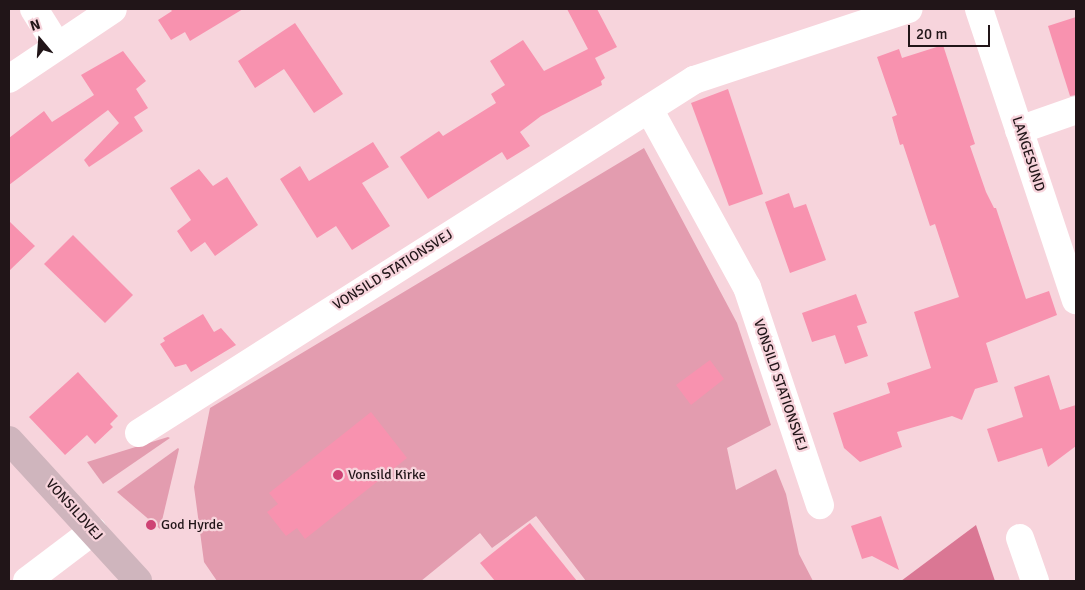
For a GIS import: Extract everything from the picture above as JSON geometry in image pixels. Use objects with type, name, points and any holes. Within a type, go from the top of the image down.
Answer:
[{"type":"main road","name":"VONSILDVEJ","points":[[9,440],[138,581]]},
{"type":"street","points":[[34,9],[56,44]]},
{"type":"street","points":[[9,79],[56,44],[112,9]]},
{"type":"street","name":"VONSILD STATIONSVEJ","points":[[139,433],[694,80],[909,9]]},
{"type":"street","name":"LANGESUND","points":[[980,9],[1076,300]]},
{"type":"street","name":"VONSILD STATIONSVEJ","points":[[649,109],[747,287],[820,505]]},
{"type":"street","points":[[1019,130],[1076,110]]},
{"type":"street","points":[[27,581],[93,531]]},
{"type":"street","points":[[1020,538],[1035,581]]},
{"type":"shaded area","points":[[644,148],[737,323],[771,425],[727,448],[736,490],[776,469],[786,494],[799,554],[813,581],[586,581],[536,516],[492,548],[480,533],[421,581],[217,581],[204,562],[194,487],[210,408]]},
{"type":"shaded area","points":[[168,437],[170,438],[103,484],[87,462]]},
{"type":"shaded area","points":[[179,449],[160,529],[117,492]]},
{"type":"shaded area","points":[[976,525],[995,581],[901,581]]},
{"type":"building","points":[[170,9],[243,9],[190,41],[185,32],[171,40],[158,20],[172,11]]},
{"type":"building","points":[[567,9],[597,9],[617,47],[595,58],[605,78],[601,81],[602,85],[541,116],[520,132],[530,146],[507,160],[502,152],[428,199],[400,157],[439,131],[443,136],[496,103],[491,94],[505,85],[490,61],[523,40],[544,71],[588,49]]},
{"type":"building","points":[[1076,17],[1076,95],[1070,96],[1048,26]]},
{"type":"building","points":[[295,23],[343,94],[314,113],[284,69],[255,88],[238,61]]},
{"type":"building","points":[[943,45],[975,144],[970,146],[986,192],[994,208],[996,208],[1026,299],[1049,291],[1057,315],[986,343],[998,382],[975,389],[962,420],[952,416],[897,432],[902,447],[860,462],[844,448],[833,413],[890,393],[887,383],[931,368],[914,312],[959,297],[935,224],[930,226],[903,144],[900,145],[892,117],[897,115],[877,57],[899,49],[902,58]]},
{"type":"building","points":[[123,51],[146,81],[136,89],[148,108],[134,117],[143,131],[89,167],[84,160],[119,123],[108,110],[9,185],[9,138],[44,111],[52,122],[94,95],[81,75]]},
{"type":"building","points":[[728,89],[763,194],[729,206],[691,103]]},
{"type":"building","points":[[373,142],[389,167],[362,183],[390,226],[352,250],[336,226],[317,238],[280,179],[300,166],[309,181]]},
{"type":"building","points":[[199,169],[213,186],[227,177],[258,225],[215,256],[205,242],[191,252],[177,231],[191,220],[170,188]]},
{"type":"building","points":[[789,193],[794,208],[806,204],[826,260],[790,273],[765,202]]},
{"type":"building","points":[[9,221],[35,246],[9,271]]},
{"type":"building","points":[[73,235],[133,295],[105,323],[44,264]]},
{"type":"building","points":[[856,294],[867,323],[857,326],[868,356],[845,364],[835,335],[812,342],[802,313]]},
{"type":"building","points":[[203,314],[214,332],[221,328],[236,345],[191,372],[186,364],[175,367],[160,344],[165,341],[163,338]]},
{"type":"building","points":[[710,360],[724,379],[691,405],[676,385]]},
{"type":"building","points":[[78,372],[118,416],[110,424],[113,427],[95,444],[87,435],[65,455],[29,417]]},
{"type":"building","points":[[1049,375],[1060,410],[1076,405],[1076,446],[1048,467],[1042,448],[998,462],[987,429],[1023,417],[1014,387]]},
{"type":"building","name":"Vonsild Kirke","points":[[371,412],[407,458],[305,539],[297,528],[286,536],[267,512],[278,504],[269,493]]},
{"type":"building","points":[[881,516],[899,570],[872,556],[862,559],[851,526]]},
{"type":"building","points":[[530,523],[577,581],[495,581],[480,563]]},
{"type":"place","name":"Vonsild Kirke","points":[[338,475]]},
{"type":"place","name":"God Hyrde","points":[[151,525]]}]
